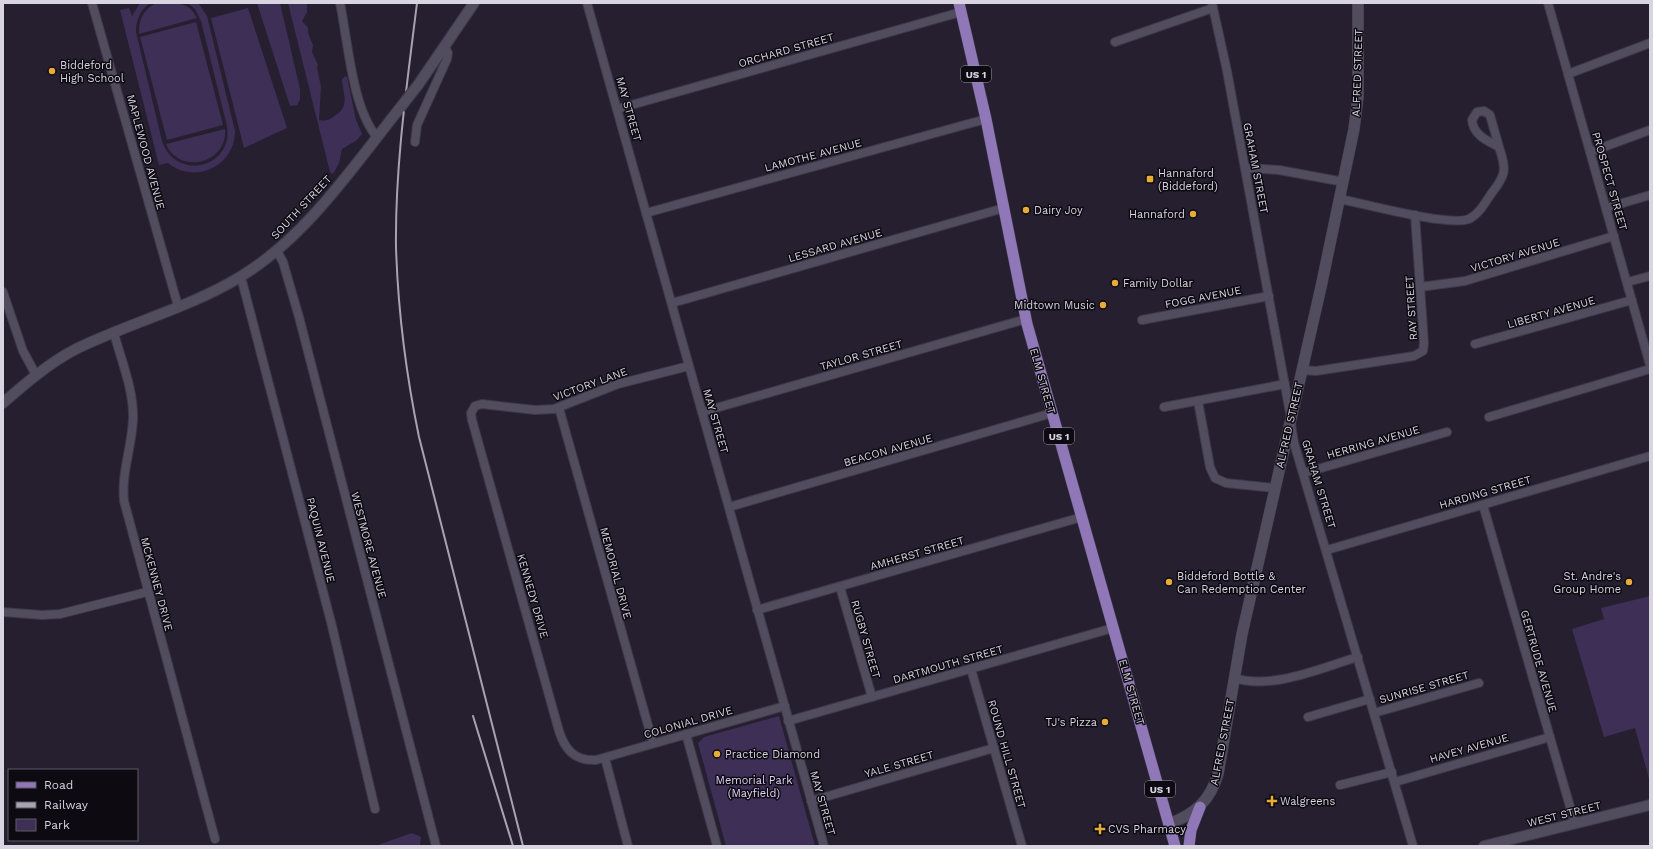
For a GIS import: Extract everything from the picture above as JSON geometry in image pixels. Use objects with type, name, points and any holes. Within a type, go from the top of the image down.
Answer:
[{"type":"main road","name":"ALFRED STREET","points":[[1169,824],[1184,818],[1200,807],[1211,792],[1218,774],[1234,678],[1274,488],[1344,182],[1357,108],[1358,3]]},
{"type":"main road","name":"ELM STREET","points":[[960,8],[986,119],[1026,319],[1175,846]]},
{"type":"main road","points":[[1189,846],[1191,830],[1200,807]]},
{"type":"street","name":"MAPLEWOOD AVENUE","points":[[92,3],[178,306]]},
{"type":"street","points":[[340,3],[360,103],[368,124],[377,137]]},
{"type":"street","name":"SOUTH STREET","points":[[3,403],[36,375],[68,354],[222,287],[241,277],[277,251],[300,230],[418,86],[474,3]]},
{"type":"street","name":"MAY STREET","points":[[587,3],[824,846]]},
{"type":"street","name":"PROSPECT STREET","points":[[1548,3],[1649,359]]},
{"type":"street","points":[[1115,42],[1212,6]]},
{"type":"street","name":"GRAHAM STREET","points":[[1212,6],[1245,168],[1285,384],[1294,443],[1414,846]]},
{"type":"street","name":"ORCHARD STREET","points":[[617,109],[960,8]]},
{"type":"street","points":[[1568,74],[1650,43]]},
{"type":"street","points":[[415,142],[417,125],[447,59],[448,53],[445,47]]},
{"type":"street","name":"LAMOTHE AVENUE","points":[[646,212],[986,119]]},
{"type":"street","points":[[1590,152],[1650,130]]},
{"type":"street","points":[[1340,199],[1451,222],[1464,220],[1475,215],[1499,183],[1504,173],[1504,162],[1499,147]]},
{"type":"street","points":[[1245,168],[1279,170],[1344,182]]},
{"type":"street","points":[[1606,208],[1650,195]]},
{"type":"street","name":"LESSARD AVENUE","points":[[672,303],[1004,208]]},
{"type":"street","name":"RAY STREET","points":[[1302,370],[1316,371],[1414,356],[1421,353],[1424,346],[1415,215]]},
{"type":"street","name":"VICTORY AVENUE","points":[[1420,287],[1465,281],[1614,236]]},
{"type":"street","name":"WESTMORE AVENUE","points":[[277,251],[283,262],[297,310],[436,846]]},
{"type":"street","points":[[1627,282],[1650,276]]},
{"type":"street","name":"PAQUIN AVENUE","points":[[241,277],[332,626],[375,809]]},
{"type":"street","points":[[3,292],[22,351],[36,375]]},
{"type":"street","name":"FOGG AVENUE","points":[[1142,320],[1268,296]]},
{"type":"street","name":"LIBERTY AVENUE","points":[[1475,344],[1632,300]]},
{"type":"street","name":"TAYLOR STREET","points":[[702,412],[1026,319]]},
{"type":"street","name":"MCKENNEY DRIVE","points":[[114,333],[129,388],[133,413],[131,435],[123,477],[124,501],[147,592],[215,839]]},
{"type":"street","name":"VICTORY LANE","points":[[473,408],[482,404],[544,410],[559,408],[618,384],[689,366]]},
{"type":"street","points":[[1489,417],[1650,369]]},
{"type":"street","points":[[1164,407],[1285,384]]},
{"type":"street","points":[[1198,401],[1210,467],[1215,478],[1226,483],[1274,488]]},
{"type":"street","name":"KENNEDY DRIVE","points":[[473,408],[471,413],[472,420],[561,738],[566,748],[577,757],[606,762]]},
{"type":"street","name":"MEMORIAL DRIVE","points":[[559,408],[653,743]]},
{"type":"street","name":"BEACON AVENUE","points":[[729,508],[1052,414]]},
{"type":"street","name":"HERRING AVENUE","points":[[1304,473],[1447,432]]},
{"type":"street","name":"HARDING STREET","points":[[1327,550],[1650,456]]},
{"type":"street","name":"GERTRUDE AVENUE","points":[[1483,505],[1575,824]]},
{"type":"street","name":"AMHERST STREET","points":[[757,610],[1082,517]]},
{"type":"street","name":"RUGBY STREET","points":[[840,587],[872,697]]},
{"type":"street","points":[[3,612],[42,615],[60,614],[147,592]]},
{"type":"street","name":"DARTMOUTH STREET","points":[[788,721],[1113,628]]},
{"type":"street","points":[[1234,678],[1260,683],[1277,681],[1358,657]]},
{"type":"street","name":"ROUND HILL STREET","points":[[971,669],[1022,846]]},
{"type":"street","name":"SUNRISE STREET","points":[[1374,712],[1479,683]]},
{"type":"street","points":[[1308,717],[1370,699]]},
{"type":"street","name":"COLONIAL DRIVE","points":[[606,762],[653,743],[785,706]]},
{"type":"street","points":[[686,734],[717,846]]},
{"type":"street","name":"HAVEY AVENUE","points":[[1394,782],[1550,737]]},
{"type":"street","name":"YALE STREET","points":[[811,801],[994,748]]},
{"type":"street","points":[[606,762],[628,846]]},
{"type":"street","points":[[1340,785],[1392,772]]},
{"type":"street","name":"WEST STREET","points":[[1484,846],[1518,842],[1575,824],[1650,806]]},
{"type":"green space","points":[[140,3],[150,3],[139,16],[136,32],[162,141],[169,154],[179,162],[191,165],[202,165],[213,160],[222,152],[227,140],[227,126],[201,21],[195,9],[188,3],[198,3],[207,16],[235,131],[233,143],[228,154],[221,162],[212,168],[201,172],[190,172],[179,169],[168,163],[159,165],[120,10],[129,8],[132,16]]},
{"type":"green space","points":[[156,3],[174,3],[185,5],[197,18],[139,34],[141,20],[145,12]]},
{"type":"green space","points":[[257,3],[280,3],[300,89],[300,100],[297,105],[290,106]]},
{"type":"green space","points":[[288,3],[307,4],[307,12],[302,21],[308,28],[308,33],[313,45],[312,52],[318,65],[317,67],[321,87],[319,120],[325,121],[339,113],[342,109],[345,101],[342,79],[346,76],[356,120],[362,134],[357,140],[342,149],[339,163],[333,174],[330,172]]},
{"type":"green space","points":[[248,8],[287,128],[244,148],[211,18]]},
{"type":"green space","points":[[196,22],[223,125],[167,140],[140,37]]},
{"type":"green space","points":[[225,129],[224,141],[219,150],[211,157],[202,161],[192,162],[182,160],[173,154],[166,144]]},
{"type":"green space","points":[[1650,596],[1650,782],[1635,728],[1604,737],[1572,629],[1604,619],[1601,608]]},
{"type":"green space","name":"Memorial Park (Mayfield)","points":[[779,716],[815,846],[726,846],[698,743],[704,737]]},
{"type":"green space","points":[[412,833],[421,837],[420,845],[375,846]]},
{"type":"railway","points":[[417,3],[402,125],[397,186],[396,247],[403,343],[419,437],[523,846]]},
{"type":"railway","points":[[473,716],[513,846]]},
{"type":"place","name":"Biddeford High School","points":[[52,71]]},
{"type":"place","name":"Hannaford (Biddeford)","points":[[1150,179]]},
{"type":"place","name":"Dairy Joy","points":[[1026,210]]},
{"type":"place","name":"Hannaford","points":[[1193,214]]},
{"type":"place","name":"Family Dollar","points":[[1115,283]]},
{"type":"place","name":"Midtown Music","points":[[1103,305]]},
{"type":"place","name":"Biddeford Bottle & Can Redemption Center","points":[[1169,582]]},
{"type":"place","name":"St. Andre's Group Home","points":[[1629,582]]},
{"type":"place","name":"TJ's Pizza","points":[[1105,722]]},
{"type":"place","name":"Practice Diamond","points":[[717,754]]},
{"type":"place","name":"Walgreens","points":[[1272,801]]},
{"type":"place","name":"CVS Pharmacy","points":[[1100,829]]}]
